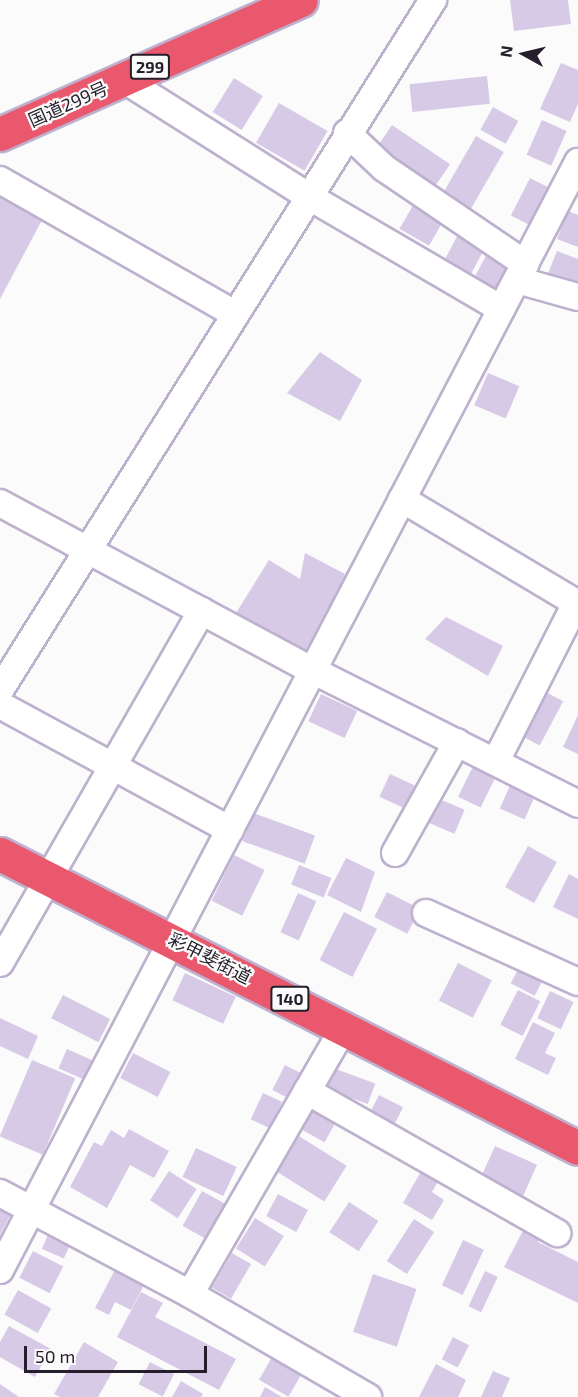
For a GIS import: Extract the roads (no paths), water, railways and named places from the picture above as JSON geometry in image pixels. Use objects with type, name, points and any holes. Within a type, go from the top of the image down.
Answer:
[{"type":"highway","name":"国道299号","points":[[0,134],[301,0]]},
{"type":"highway","name":"彩甲斐街道","points":[[0,854],[172,939],[578,1148]]},
{"type":"street","points":[[0,690],[433,0]]},
{"type":"street","points":[[123,79],[308,196],[501,309]]},
{"type":"street","points":[[348,133],[384,168],[521,272],[578,297]]},
{"type":"street","points":[[0,1270],[578,162]]},
{"type":"street","points":[[0,180],[234,314]]},
{"type":"street","points":[[402,499],[577,603],[496,761]]},
{"type":"street","points":[[0,503],[313,670],[578,804]]},
{"type":"street","points":[[0,963],[202,611]]},
{"type":"street","points":[[0,705],[230,830]]},
{"type":"street","points":[[395,853],[457,742]]},
{"type":"street","points":[[426,913],[578,982]]},
{"type":"street","points":[[190,1294],[344,1028]]},
{"type":"street","points":[[307,1091],[557,1233]]},
{"type":"street","points":[[0,1193],[190,1294],[366,1396]]}]
